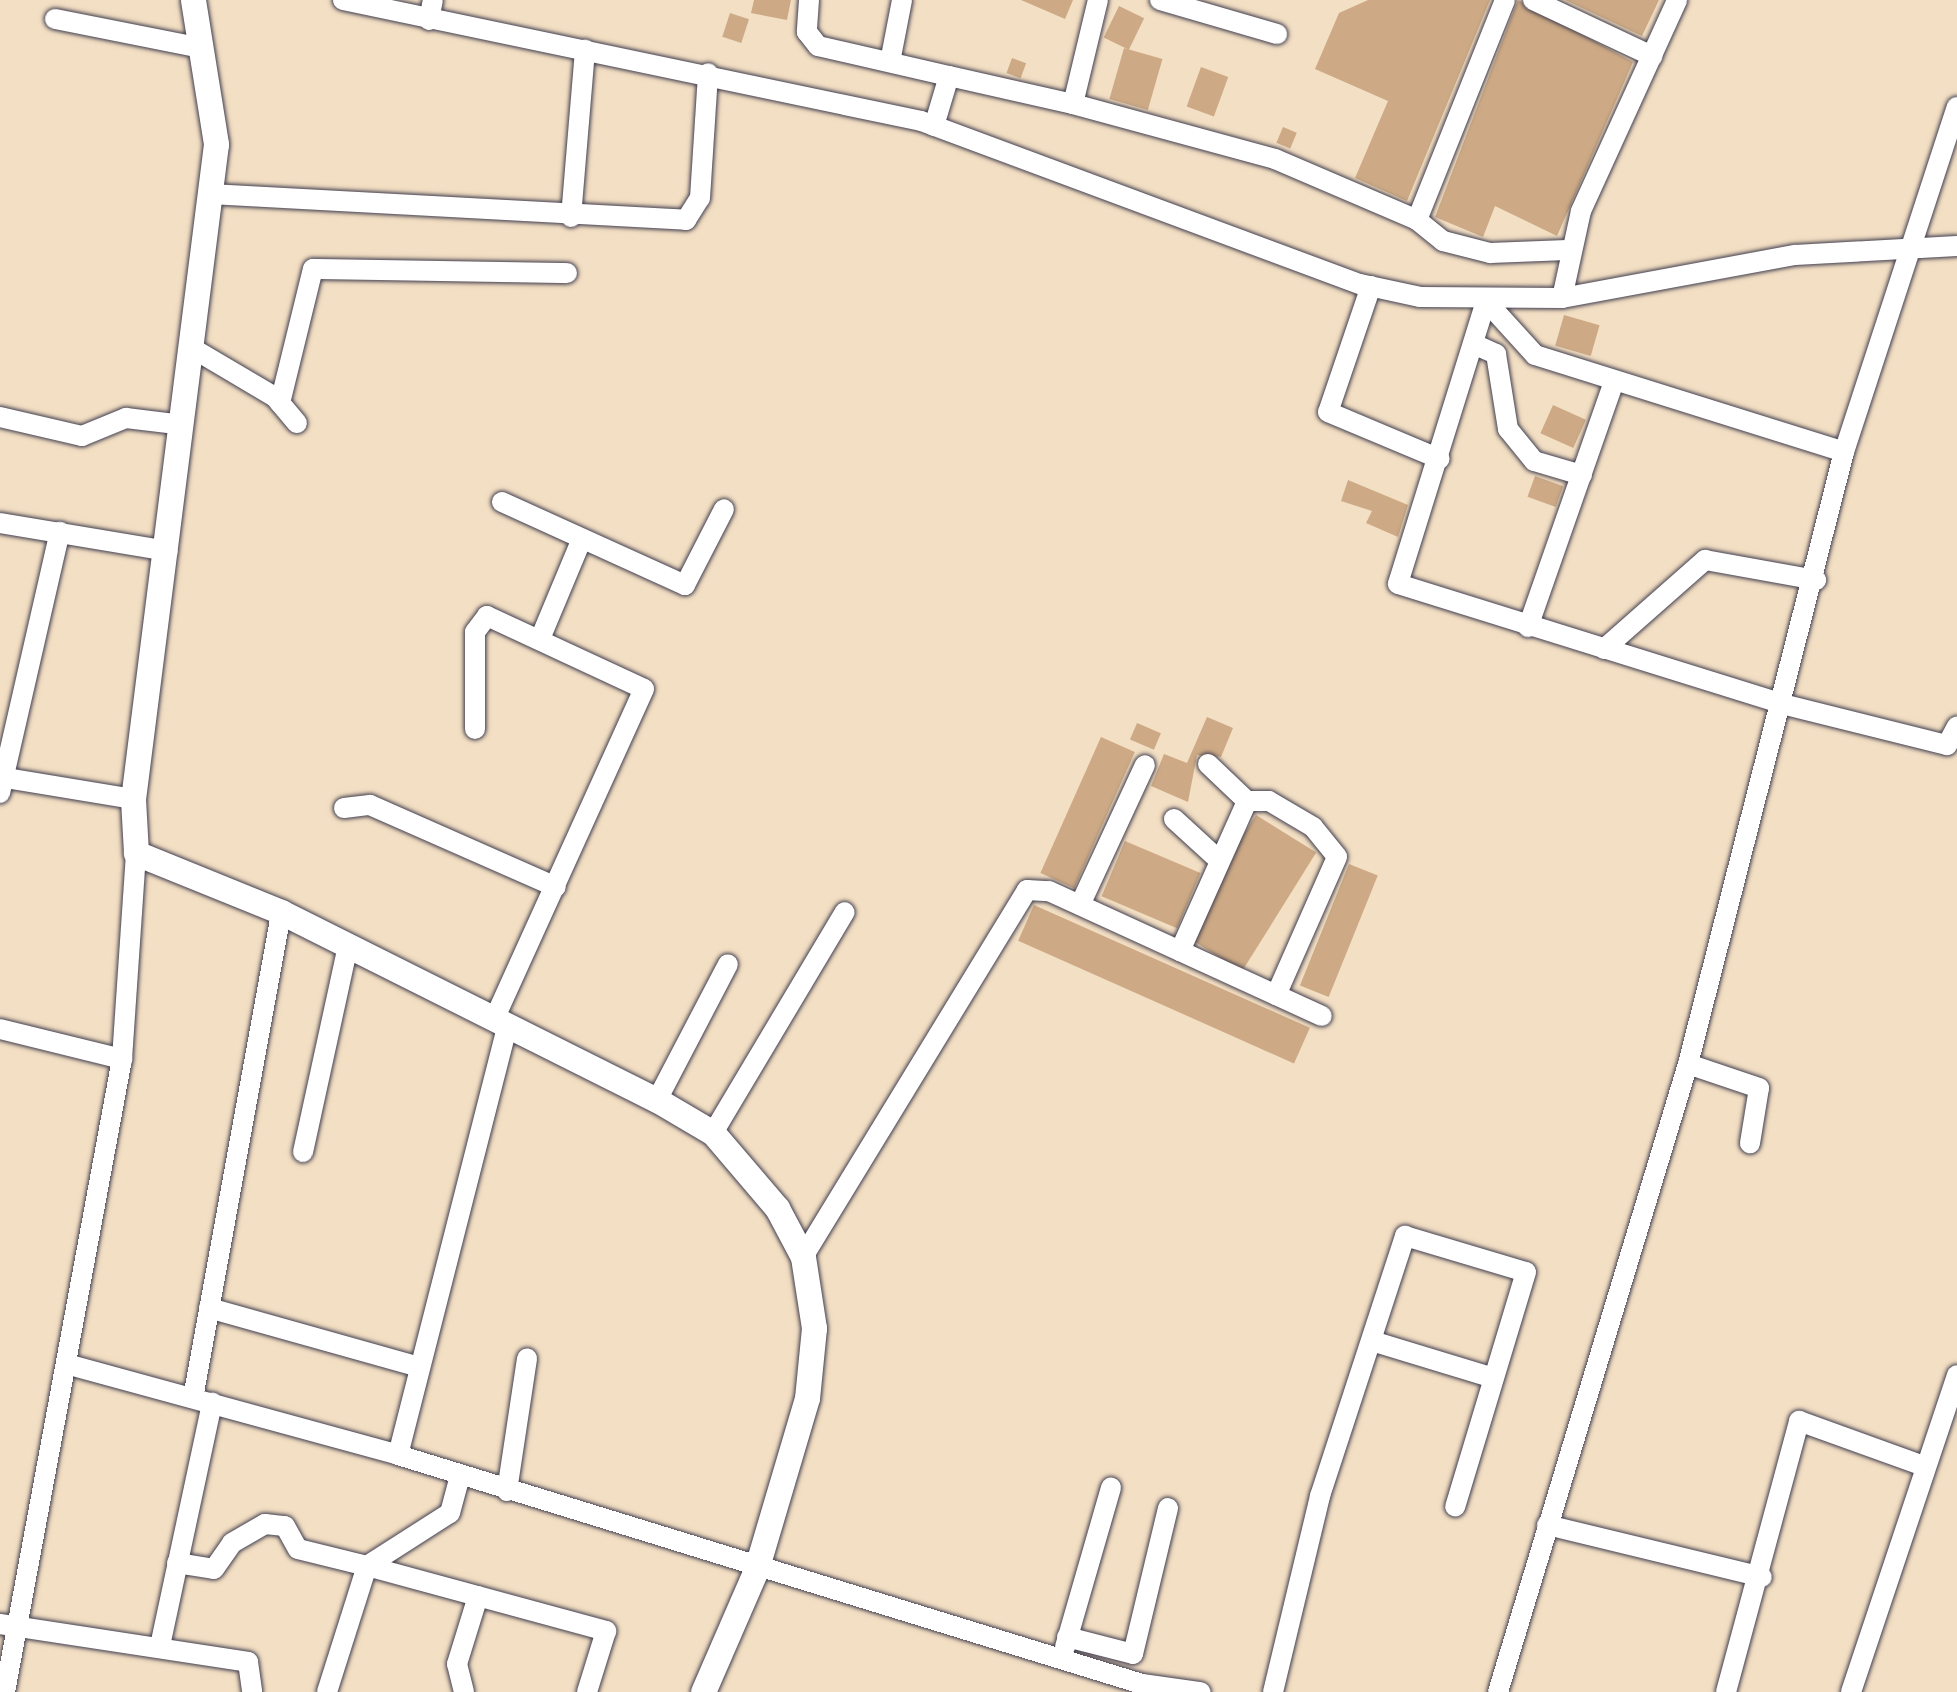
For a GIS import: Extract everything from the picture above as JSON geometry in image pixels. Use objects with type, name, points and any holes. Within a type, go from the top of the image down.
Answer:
[{"type":"main road","points":[[193,0],[216,144],[168,551],[133,799],[136,853],[281,912],[657,1100],[713,1133],[776,1208],[803,1257],[814,1328],[807,1398],[756,1570],[703,1692]]},
{"type":"street","points":[[343,0],[432,10],[585,50],[708,73],[934,126],[1371,286],[1486,302],[1562,298],[1916,242],[1957,246]]},
{"type":"street","points":[[809,0],[807,32],[818,46],[1073,104],[1275,159],[1417,220],[1443,241],[1490,253],[1567,250]]},
{"type":"street","points":[[890,62],[902,0]]},
{"type":"street","points":[[1073,104],[1098,0]]},
{"type":"street","points":[[1160,0],[1277,34]]},
{"type":"street","points":[[1417,220],[1505,0]]},
{"type":"street","points":[[1533,0],[1652,56]]},
{"type":"street","points":[[1562,298],[1567,250],[1677,0]]},
{"type":"street","points":[[56,19],[201,48]]},
{"type":"street","points":[[571,217],[585,50]]},
{"type":"street","points":[[210,194],[677,222],[696,213],[708,73]]},
{"type":"street","points":[[934,126],[949,76]]},
{"type":"street","points":[[1498,1692],[1688,1064],[1786,705],[1844,452],[1916,242],[1957,107]]},
{"type":"street","points":[[280,403],[313,269],[567,273]]},
{"type":"street","points":[[1371,286],[1328,412],[1440,459]]},
{"type":"street","points":[[1486,302],[1536,355],[1613,384],[1844,452]]},
{"type":"street","points":[[1486,302],[1478,346],[1398,584],[1786,705],[1948,745],[1957,726]]},
{"type":"street","points":[[1478,346],[1496,354],[1508,428],[1534,461],[1582,475]]},
{"type":"street","points":[[192,348],[280,403],[298,423]]},
{"type":"street","points":[[1528,627],[1613,384]]},
{"type":"street","points":[[0,417],[82,436],[126,418],[183,425]]},
{"type":"street","points":[[502,502],[685,585],[724,508]]},
{"type":"street","points":[[0,522],[168,551]]},
{"type":"street","points":[[60,532],[1,783],[133,799]]},
{"type":"street","points":[[540,639],[582,541]]},
{"type":"street","points":[[1604,649],[1704,560],[1816,580]]},
{"type":"street","points":[[398,1456],[501,1022],[556,886],[644,689],[487,616],[480,622],[475,729]]},
{"type":"street","points":[[1208,764],[1248,801],[1269,801],[1313,827],[1338,857],[1276,995]]},
{"type":"street","points":[[1080,905],[1145,765]]},
{"type":"street","points":[[1180,951],[1248,801]]},
{"type":"street","points":[[344,808],[370,804],[556,886]]},
{"type":"street","points":[[1174,820],[1220,861]]},
{"type":"street","points":[[5,1692],[10,1626],[70,1365],[122,1059],[136,853]]},
{"type":"street","points":[[803,1257],[1016,896],[1049,891],[1322,1016]]},
{"type":"street","points":[[160,1646],[202,1400],[209,1308],[281,912]]},
{"type":"street","points":[[713,1133],[845,912]]},
{"type":"street","points":[[303,1152],[348,946]]},
{"type":"street","points":[[657,1100],[728,964]]},
{"type":"street","points":[[0,1029],[122,1059]]},
{"type":"street","points":[[1688,1064],[1759,1088],[1750,1143]]},
{"type":"street","points":[[1274,1692],[1320,1496],[1405,1236],[1526,1272],[1455,1507]]},
{"type":"street","points":[[209,1308],[419,1367]]},
{"type":"street","points":[[1372,1341],[1494,1378]]},
{"type":"street","points":[[507,1491],[526,1358]]},
{"type":"street","points":[[70,1365],[398,1456],[756,1570],[1062,1658],[1141,1688],[1200,1692]]},
{"type":"street","points":[[1851,1692],[1921,1464],[1957,1375]]},
{"type":"street","points":[[1726,1692],[1762,1577],[1800,1421],[1921,1464]]},
{"type":"street","points":[[327,1692],[367,1566],[450,1513],[460,1476]]},
{"type":"street","points":[[1062,1658],[1111,1488]]},
{"type":"street","points":[[1067,1637],[1134,1654],[1168,1508]]},
{"type":"street","points":[[177,1563],[214,1569],[232,1543],[266,1524],[284,1526],[298,1549],[606,1631],[586,1692]]},
{"type":"street","points":[[1547,1525],[1762,1577]]},
{"type":"street","points":[[464,1692],[457,1664],[478,1596]]},
{"type":"street","points":[[10,1626],[248,1662],[252,1692]]},
{"type":"building","points":[[754,0],[791,0],[787,20],[751,13]]},
{"type":"building","points":[[1021,0],[1073,0],[1065,19]]},
{"type":"building","points":[[1368,0],[1490,0],[1407,201],[1355,178],[1388,101],[1315,69],[1339,13]]},
{"type":"building","points":[[1518,0],[1633,62],[1557,236],[1495,206],[1483,237],[1435,217]]},
{"type":"building","points":[[1565,0],[1659,0],[1642,36]]},
{"type":"building","points":[[1119,6],[1144,18],[1129,50],[1104,37]]},
{"type":"building","points":[[730,13],[749,19],[741,43],[722,37]]},
{"type":"building","points":[[1124,48],[1162,59],[1148,110],[1109,99]]},
{"type":"building","points":[[1012,58],[1026,63],[1021,78],[1007,73]]},
{"type":"building","points":[[1201,67],[1228,77],[1214,116],[1187,106]]},
{"type":"building","points":[[1283,127],[1297,133],[1290,149],[1276,143]]},
{"type":"building","points":[[1564,315],[1600,325],[1591,356],[1555,346]]},
{"type":"building","points":[[1553,405],[1586,420],[1573,448],[1540,433]]},
{"type":"building","points":[[1535,476],[1563,486],[1556,507],[1527,497]]},
{"type":"building","points":[[1348,480],[1408,505],[1398,537],[1366,523],[1372,511],[1341,501]]},
{"type":"building","points":[[1207,717],[1233,728],[1221,757],[1197,755],[1188,802],[1151,786],[1164,754],[1187,763]]},
{"type":"building","points":[[1137,723],[1161,733],[1154,750],[1130,740]]},
{"type":"building","points":[[1101,737],[1135,752],[1074,888],[1040,873]]},
{"type":"building","points":[[1256,815],[1316,853],[1242,971],[1182,934]]},
{"type":"building","points":[[1125,841],[1200,873],[1177,928],[1102,896]]},
{"type":"building","points":[[1349,864],[1378,876],[1329,997],[1300,985]]},
{"type":"building","points":[[1034,905],[1310,1028],[1294,1063],[1018,941]]}]
